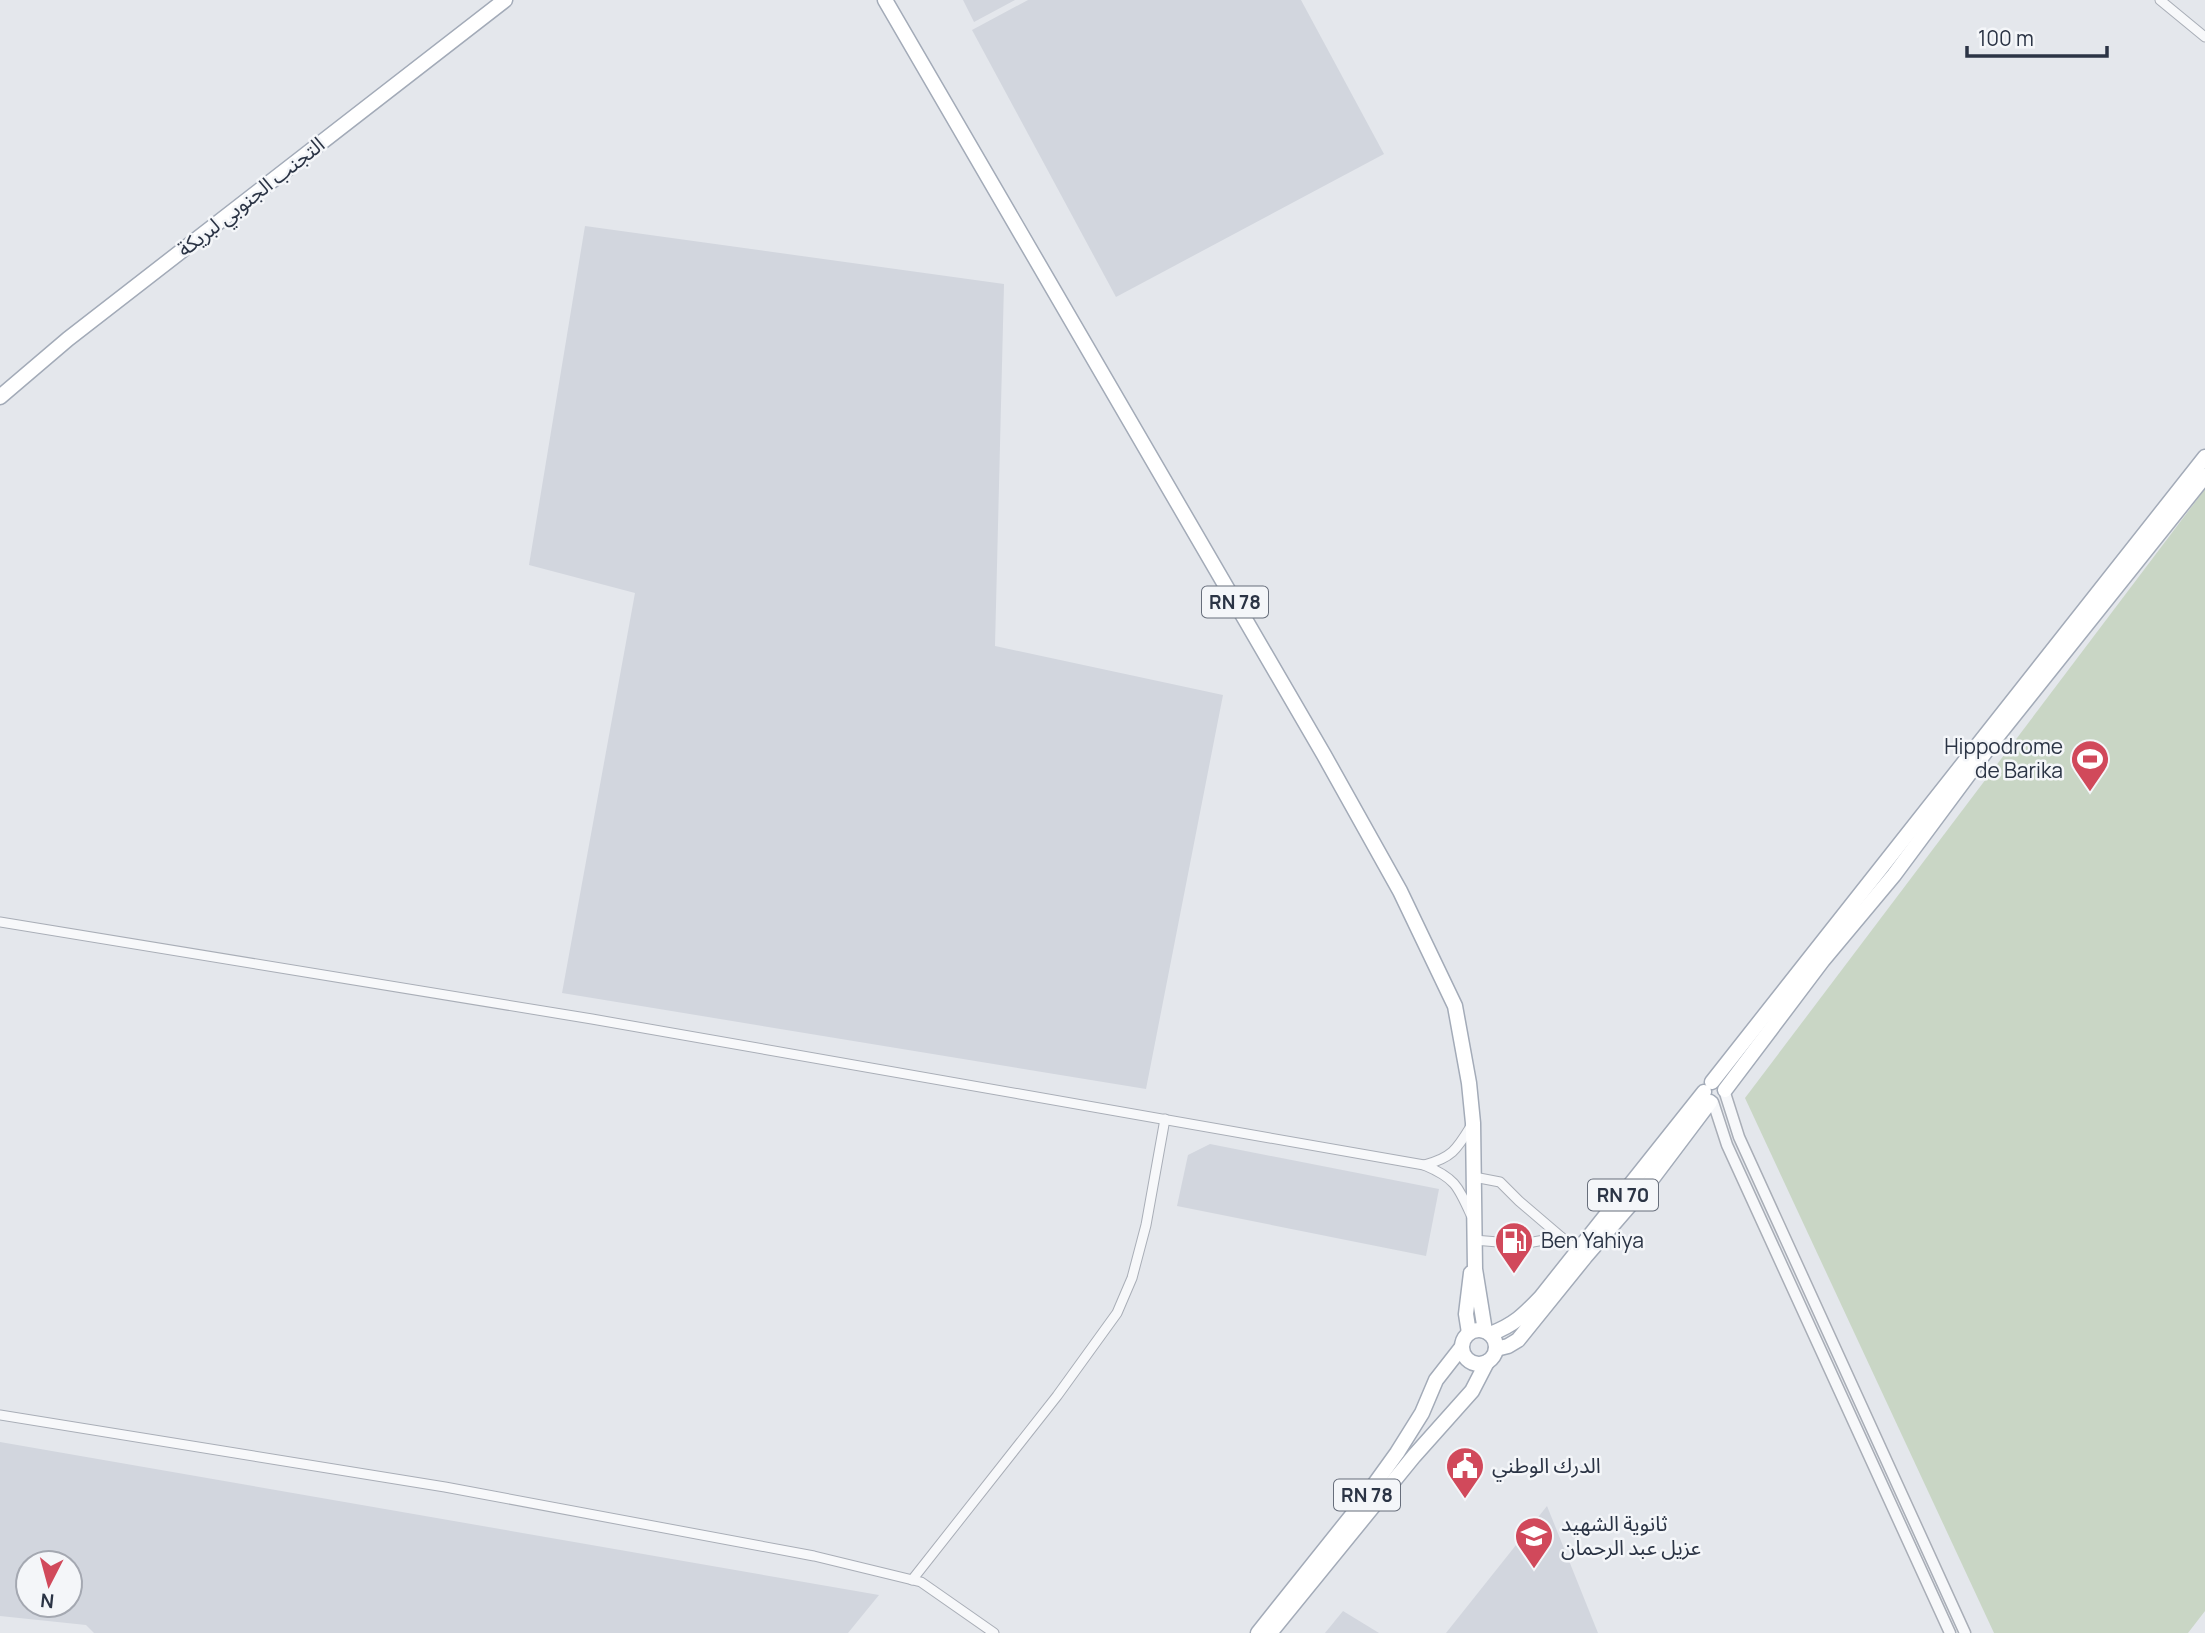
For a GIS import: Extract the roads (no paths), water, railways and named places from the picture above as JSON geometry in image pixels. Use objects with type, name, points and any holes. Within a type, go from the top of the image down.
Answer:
[{"type":"main road","name":"التجنب الجنوبي لبريكة","points":[[0,397],[68,338],[505,0]]},
{"type":"main road","name":"RN 78","points":[[885,0],[1324,755],[1400,891],[1455,1006],[1473,1122],[1475,1269],[1488,1333]]},
{"type":"main road","name":"RN 70","points":[[1496,1349],[1518,1340],[1581,1255],[2046,666],[2205,457]]},
{"type":"main road","name":"RN 70","points":[[1725,1091],[1823,960],[1894,875],[2046,666],[2205,476]]},
{"type":"main road","points":[[1709,1094],[1719,1082],[1725,1091]]},
{"type":"main road","name":"RN 78","points":[[1469,1333],[1466,1314],[1474,1240]]},
{"type":"main road","name":"RN 70","points":[[1488,1333],[1509,1327],[1520,1320],[1581,1255]]},
{"type":"main road","points":[[1474,1330],[1488,1333],[1494,1339],[1494,1355],[1487,1362],[1470,1362],[1461,1348],[1465,1337],[1474,1330]]},
{"type":"main road","name":"RN 78","points":[[1258,1633],[1353,1514],[1397,1453],[1422,1413],[1436,1380],[1461,1348]]},
{"type":"main road","name":"RN 78","points":[[1270,1633],[1414,1456],[1472,1391],[1487,1362]]},
{"type":"street","points":[[2160,0],[2205,37]]},
{"type":"street","points":[[0,922],[605,1021],[1424,1165],[1437,1170],[1458,1185],[1473,1220]]},
{"type":"street","points":[[1725,1091],[1739,1137],[1965,1633]]},
{"type":"street","points":[[1709,1094],[1727,1145],[1950,1633]]},
{"type":"street","points":[[912,1580],[1057,1396],[1117,1313],[1132,1278],[1146,1225],[1165,1119]]},
{"type":"street","points":[[1424,1165],[1444,1160],[1457,1147],[1473,1122]]},
{"type":"street","points":[[1475,1177],[1500,1182],[1581,1255]]},
{"type":"street","points":[[1474,1240],[1522,1244],[1561,1237]]},
{"type":"street","points":[[0,1415],[445,1487],[814,1556],[921,1582],[994,1633]]},
{"type":"place","name":"Hippodrome de Barika","points":[[2090,793]]},
{"type":"place","name":"Ben Yahiya","points":[[1514,1275]]},
{"type":"place","name":"الدرك الوطني","points":[[1465,1500]]},
{"type":"place","name":"ثانوية الشهيد عزيل عبد الرحمان","points":[[1534,1570]]}]
